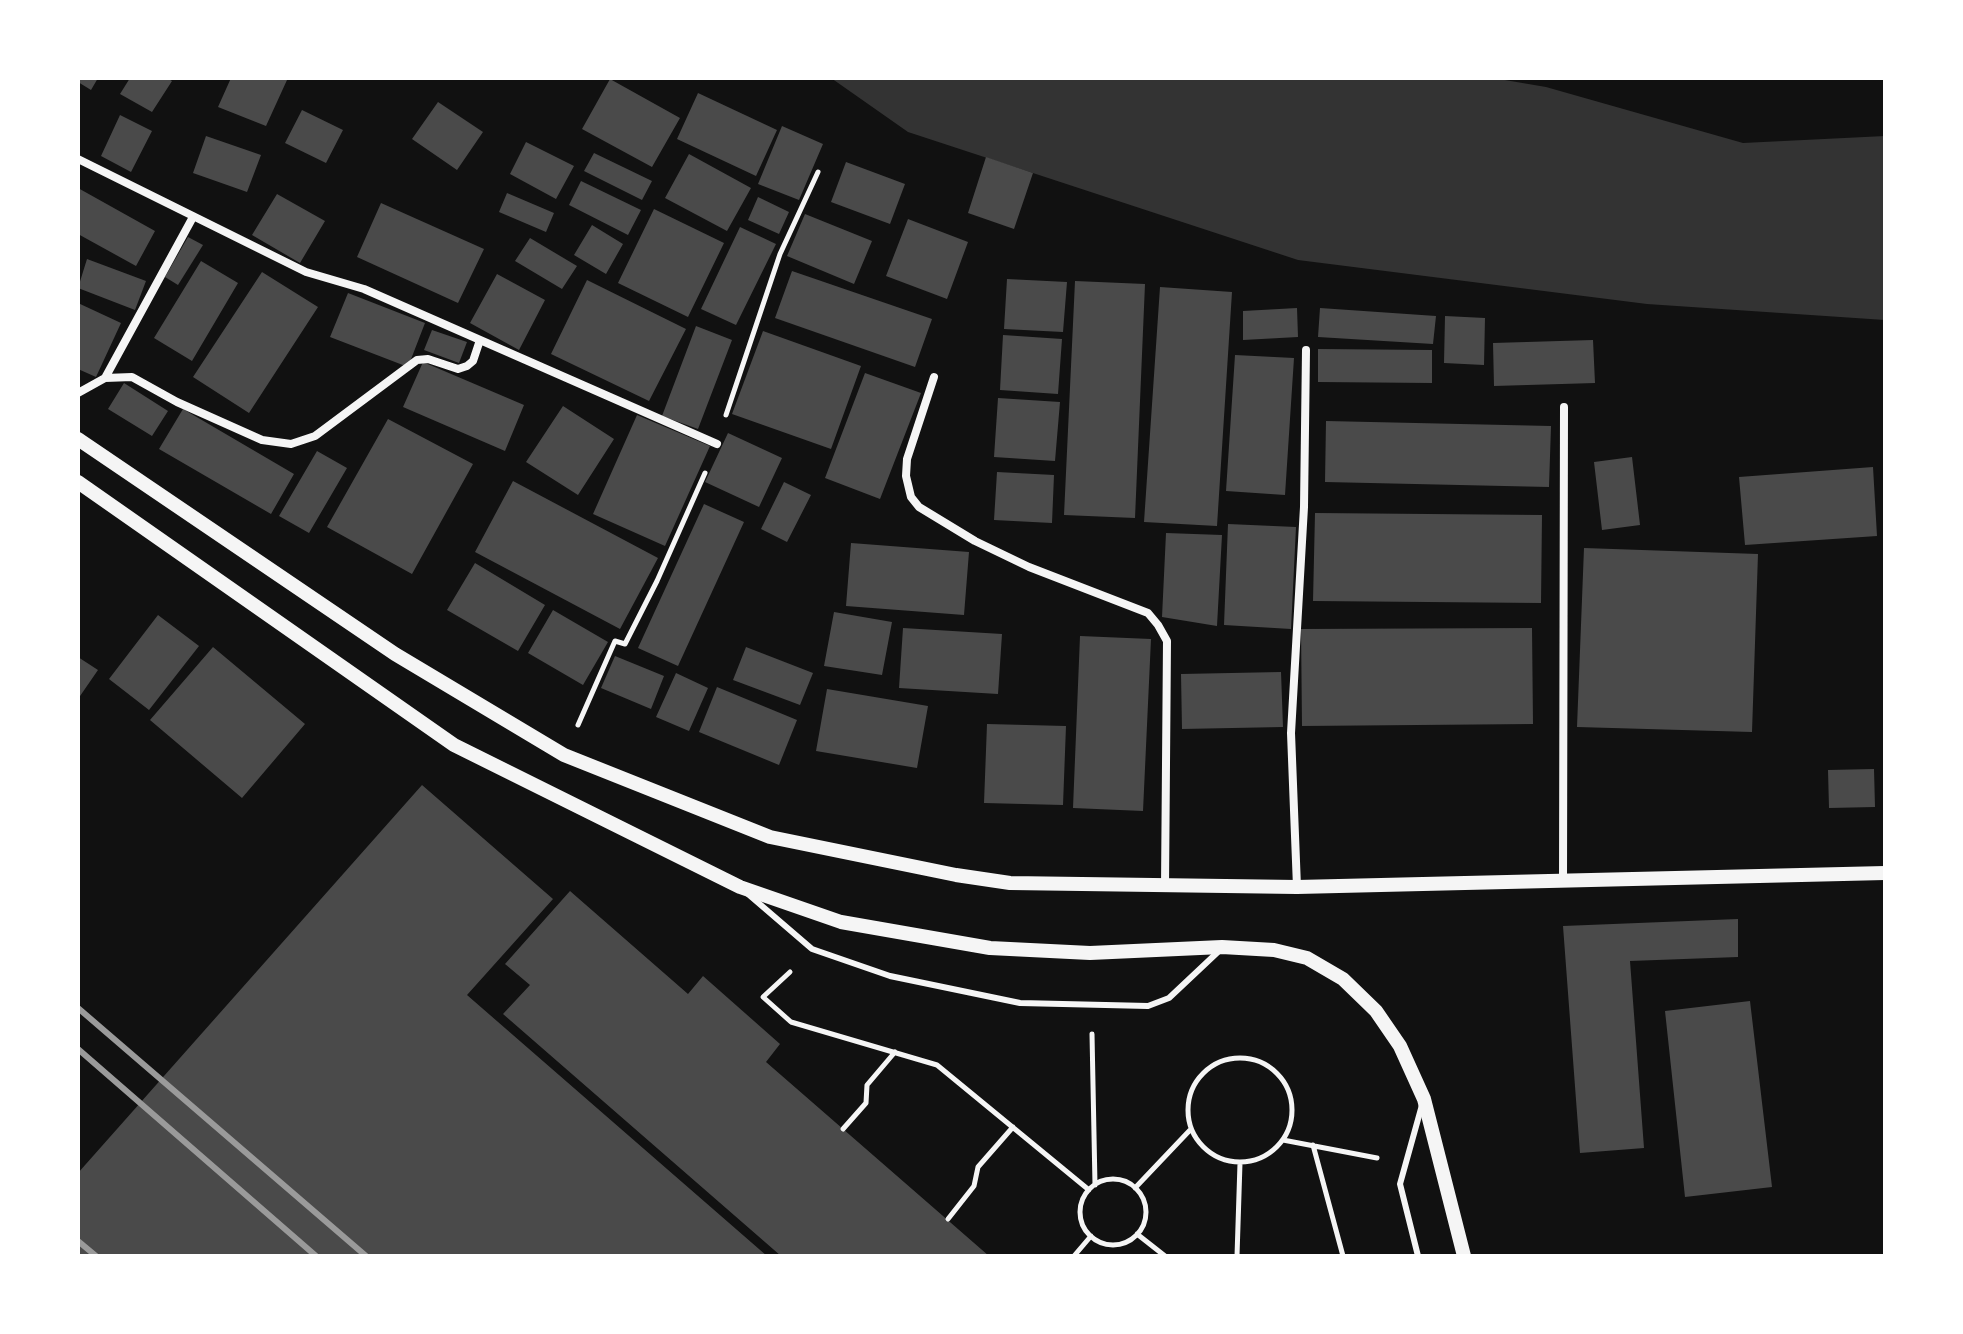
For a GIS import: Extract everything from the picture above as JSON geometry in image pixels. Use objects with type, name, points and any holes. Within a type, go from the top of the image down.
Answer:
[{"type":"street","points":[[78,159],[306,272],[364,289],[717,444]]},
{"type":"street","points":[[105,378],[193,217]]},
{"type":"street","points":[[78,393],[105,378],[132,377],[177,402],[262,440],[291,444],[315,436],[417,360],[428,359],[458,369],[467,366],[473,361],[480,340]]},
{"type":"street","points":[[1297,887],[1291,733],[1304,507],[1306,350]]},
{"type":"street","points":[[934,377],[907,459],[908,486],[911,497],[919,507],[975,541],[1029,567],[1148,613],[1167,641],[1165,886]]},
{"type":"street","points":[[1563,880],[1564,407]]},
{"type":"street","points":[[78,439],[395,654],[564,755],[770,837],[1010,883],[1297,887],[1885,873]]},
{"type":"street","points":[[78,482],[454,745],[740,887],[841,922],[990,948],[1090,953],[1222,947],[1274,950],[1307,958],[1343,979],[1376,1011],[1400,1046],[1424,1099],[1464,1256]]},
{"type":"lane","points":[[740,887],[812,949],[890,976],[1020,1003],[1148,1006],[1169,998],[1222,947]]},
{"type":"lane","points":[[1418,1256],[1400,1184],[1424,1099]]},
{"type":"path","points":[[812,949],[763,997],[791,1022],[937,1065],[1089,1190]]},
{"type":"path","points":[[1092,1004],[1095,1185]]},
{"type":"path","points":[[843,1129],[866,1103],[867,1085],[895,1052]]},
{"type":"path","points":[[1228,1059],[1253,1059],[1275,1070],[1290,1091],[1293,1116],[1283,1140],[1265,1157],[1240,1163],[1228,1161],[1205,1149],[1191,1129],[1188,1104],[1197,1080],[1206,1071],[1228,1059]]},
{"type":"path","points":[[948,1219],[974,1186],[978,1167],[1013,1127]]},
{"type":"path","points":[[1135,1188],[1191,1129]]},
{"type":"path","points":[[1283,1140],[1405,1164]]},
{"type":"path","points":[[1313,1145],[1343,1256]]},
{"type":"path","points":[[1237,1256],[1240,1163]]},
{"type":"path","points":[[1111,1179],[1120,1180],[1141,1194],[1146,1210],[1137,1234],[1131,1240],[1115,1245],[1091,1236],[1085,1230],[1080,1214],[1084,1197],[1095,1185],[1111,1179]]},
{"type":"path","points":[[1137,1234],[1165,1256]]},
{"type":"path","points":[[1074,1256],[1091,1236]]},
{"type":"shaded area","points":[[831,78],[1493,78],[1546,87],[1743,143],[1885,136],[1885,320],[1647,304],[1298,260],[908,132]]},
{"type":"building","points":[[78,78],[98,78],[91,90],[78,82]]},
{"type":"building","points":[[130,78],[167,78],[172,81],[152,112],[120,94]]},
{"type":"building","points":[[231,78],[287,80],[266,126],[218,107]]},
{"type":"building","points":[[610,79],[680,118],[652,167],[582,129]]},
{"type":"building","points":[[698,93],[777,130],[756,176],[677,139]]},
{"type":"building","points":[[438,102],[483,132],[457,170],[412,139]]},
{"type":"building","points":[[302,110],[343,130],[326,163],[285,143]]},
{"type":"building","points":[[120,115],[152,131],[131,172],[101,156]]},
{"type":"building","points":[[782,126],[823,144],[799,200],[758,184]]},
{"type":"building","points":[[206,136],[261,155],[247,192],[193,173]]},
{"type":"building","points":[[526,142],[574,166],[556,199],[510,174]]},
{"type":"building","points":[[594,153],[652,181],[642,200],[584,171]]},
{"type":"building","points":[[689,154],[751,188],[727,231],[665,198]]},
{"type":"building","points":[[986,157],[1033,173],[1014,229],[968,213]]},
{"type":"building","points":[[846,162],[905,184],[890,224],[831,202]]},
{"type":"building","points":[[581,181],[641,210],[628,235],[569,205]]},
{"type":"building","points":[[78,188],[155,231],[136,266],[78,234]]},
{"type":"building","points":[[507,193],[554,213],[546,232],[499,212]]},
{"type":"building","points":[[277,194],[325,221],[300,263],[252,235]]},
{"type":"building","points":[[758,197],[789,212],[779,234],[748,220]]},
{"type":"building","points":[[381,203],[484,249],[458,303],[357,257]]},
{"type":"building","points":[[654,209],[724,243],[688,317],[618,283]]},
{"type":"building","points":[[805,214],[872,241],[854,284],[787,256]]},
{"type":"building","points":[[908,219],[968,242],[947,299],[886,276]]},
{"type":"building","points":[[592,225],[623,244],[606,274],[574,255]]},
{"type":"building","points":[[740,227],[776,244],[736,325],[701,309]]},
{"type":"building","points":[[188,237],[203,245],[178,285],[165,277]]},
{"type":"building","points":[[530,238],[577,266],[562,289],[515,261]]},
{"type":"building","points":[[87,259],[146,281],[135,310],[78,288]]},
{"type":"building","points":[[201,261],[238,283],[192,361],[154,338]]},
{"type":"building","points":[[792,271],[932,319],[915,367],[775,318]]},
{"type":"building","points":[[262,272],[318,307],[249,413],[193,377]]},
{"type":"building","points":[[497,274],[545,300],[519,350],[470,323]]},
{"type":"building","points":[[1007,279],[1067,282],[1063,332],[1004,329]]},
{"type":"building","points":[[587,280],[686,329],[649,401],[551,354]]},
{"type":"building","points":[[1075,281],[1145,284],[1135,518],[1064,515]]},
{"type":"building","points":[[1160,287],[1232,292],[1217,526],[1144,522]]},
{"type":"building","points":[[348,293],[425,323],[408,367],[330,337]]},
{"type":"building","points":[[78,303],[121,323],[96,377],[78,369]]},
{"type":"building","points":[[1297,308],[1298,337],[1243,340],[1243,311]]},
{"type":"building","points":[[1320,308],[1436,316],[1433,344],[1318,337]]},
{"type":"building","points":[[1445,316],[1485,318],[1484,365],[1444,363]]},
{"type":"building","points":[[696,326],[732,340],[698,429],[662,416]]},
{"type":"building","points":[[432,330],[467,342],[459,363],[424,350]]},
{"type":"building","points":[[763,331],[861,366],[831,449],[732,414]]},
{"type":"building","points":[[1003,335],[1062,339],[1058,394],[1000,390]]},
{"type":"building","points":[[1593,340],[1595,383],[1494,386],[1493,343]]},
{"type":"building","points":[[1318,349],[1432,350],[1432,383],[1318,382]]},
{"type":"building","points":[[1235,355],[1294,358],[1285,495],[1226,491]]},
{"type":"building","points":[[423,362],[524,405],[505,451],[403,407]]},
{"type":"building","points":[[865,373],[921,393],[880,499],[825,478]]},
{"type":"building","points":[[124,383],[168,411],[152,436],[108,409]]},
{"type":"building","points":[[998,398],[1060,402],[1055,461],[994,457]]},
{"type":"building","points":[[563,406],[614,439],[578,495],[526,462]]},
{"type":"building","points":[[183,409],[294,474],[271,514],[159,449]]},
{"type":"building","points":[[637,415],[710,446],[665,546],[593,514]]},
{"type":"building","points":[[388,419],[473,464],[412,574],[327,527]]},
{"type":"building","points":[[1326,421],[1551,426],[1549,487],[1325,482]]},
{"type":"building","points":[[728,433],[782,458],[759,507],[705,482]]},
{"type":"building","points":[[317,451],[347,468],[309,533],[279,516]]},
{"type":"building","points":[[1632,457],[1640,525],[1602,530],[1594,462]]},
{"type":"building","points":[[1873,467],[1877,536],[1745,545],[1739,477]]},
{"type":"building","points":[[997,472],[1054,475],[1052,523],[994,520]]},
{"type":"building","points":[[513,481],[658,558],[620,629],[475,552]]},
{"type":"building","points":[[784,482],[811,495],[787,542],[761,529]]},
{"type":"building","points":[[704,504],[744,522],[678,666],[638,648]]},
{"type":"building","points":[[1315,513],[1542,515],[1541,603],[1313,601]]},
{"type":"building","points":[[1228,524],[1296,527],[1291,629],[1224,625]]},
{"type":"building","points":[[1166,533],[1222,535],[1217,626],[1162,617]]},
{"type":"building","points":[[851,543],[969,552],[964,615],[846,606]]},
{"type":"building","points":[[1584,548],[1758,554],[1752,732],[1577,727]]},
{"type":"building","points":[[475,563],[545,605],[518,651],[447,610]]},
{"type":"building","points":[[553,610],[608,642],[583,685],[528,653]]},
{"type":"building","points":[[834,612],[892,622],[882,675],[824,666]]},
{"type":"building","points":[[158,615],[199,646],[149,710],[109,679]]},
{"type":"building","points":[[903,628],[1002,634],[998,694],[899,688]]},
{"type":"building","points":[[1532,628],[1533,724],[1302,726],[1301,629]]},
{"type":"building","points":[[1080,636],[1151,639],[1143,811],[1073,808]]},
{"type":"building","points":[[213,647],[305,724],[242,798],[150,720]]},
{"type":"building","points":[[746,647],[813,673],[800,705],[733,680]]},
{"type":"building","points":[[615,656],[664,676],[651,709],[601,688]]},
{"type":"building","points":[[78,657],[98,670],[78,699]]},
{"type":"building","points":[[1281,672],[1283,727],[1182,729],[1181,674]]},
{"type":"building","points":[[676,673],[708,688],[689,731],[656,717]]},
{"type":"building","points":[[717,687],[797,720],[779,765],[699,732]]},
{"type":"building","points":[[827,689],[928,706],[917,768],[816,751]]},
{"type":"building","points":[[987,724],[1066,726],[1063,805],[984,803]]},
{"type":"building","points":[[1874,769],[1875,807],[1829,808],[1828,770]]},
{"type":"building","points":[[422,785],[553,899],[467,995],[767,1256],[78,1256],[78,1173]]},
{"type":"building","points":[[570,891],[688,994],[703,976],[780,1044],[766,1062],[989,1256],[781,1256],[503,1014],[530,985],[505,964]]},
{"type":"building","points":[[1738,919],[1738,957],[1630,961],[1644,1148],[1580,1153],[1563,926]]},
{"type":"building","points":[[1750,1001],[1772,1187],[1685,1197],[1665,1011]]},
{"type":"railway","points":[[78,1008],[366,1256]]},
{"type":"railway","points":[[78,1049],[316,1256]]},
{"type":"railway","points":[[78,1241],[96,1256]]}]
